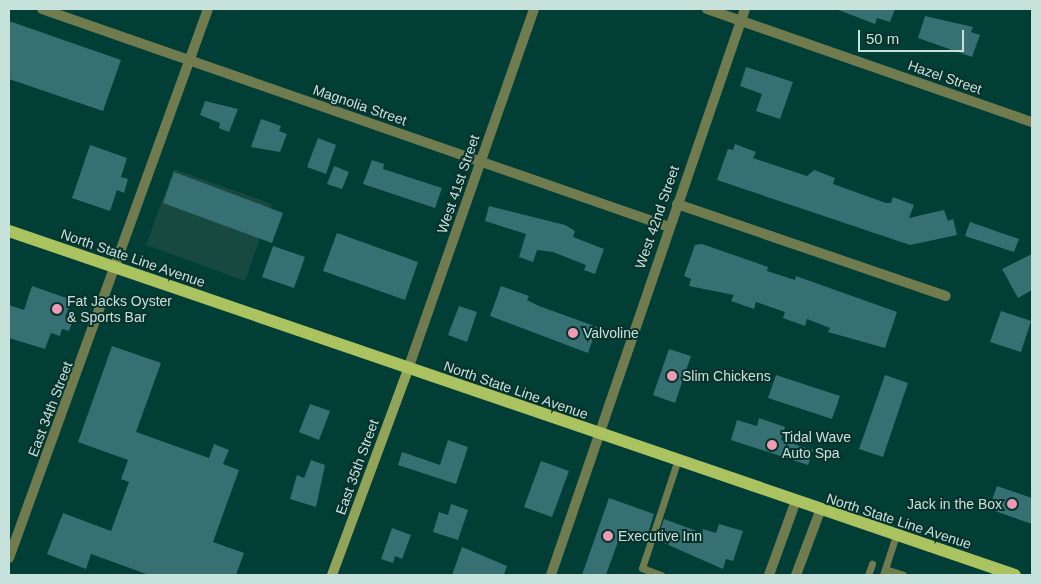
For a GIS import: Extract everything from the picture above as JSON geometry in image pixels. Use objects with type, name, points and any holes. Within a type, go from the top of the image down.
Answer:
[{"type":"main road","name":"North State Line Avenue","points":[[9,231],[676,462],[1015,575]]},
{"type":"street","name":"Magnolia Street","points":[[42,9],[669,227]]},
{"type":"street","name":"East 34th Street","points":[[9,558],[117,269],[208,9]]},
{"type":"street","name":"West 41st Street","points":[[408,369],[534,9]]},
{"type":"street","name":"Hazel Street","points":[[707,9],[1032,122]]},
{"type":"street","name":"West 42nd Street","points":[[551,575],[587,475],[596,434],[745,9]]},
{"type":"street","points":[[677,204],[946,296]]},
{"type":"street","name":"East 35th Street","points":[[332,575],[408,369]]},
{"type":"street","points":[[769,575],[796,503]]},
{"type":"street","points":[[796,575],[820,511]]},
{"type":"lane","points":[[661,575],[642,568],[676,462]]},
{"type":"lane","points":[[896,536],[884,572],[903,575]]},
{"type":"lane","points":[[868,575],[872,564]]},
{"type":"shaded area","points":[[174,169],[272,204],[245,281],[146,245]]},
{"type":"building","points":[[836,9],[895,9],[890,22],[877,18],[875,24]]},
{"type":"building","points":[[925,16],[973,27],[971,32],[980,35],[972,57],[918,38]]},
{"type":"building","points":[[9,21],[121,60],[103,111],[9,79]]},
{"type":"building","points":[[746,67],[793,82],[780,119],[756,111],[762,94],[740,86]]},
{"type":"building","points":[[205,101],[238,109],[229,132],[219,128],[220,123],[200,115]]},
{"type":"building","points":[[261,119],[281,126],[279,131],[287,134],[280,152],[251,147]]},
{"type":"building","points":[[318,138],[336,145],[326,174],[307,167]]},
{"type":"building","points":[[735,144],[756,152],[753,158],[807,176],[814,170],[835,178],[833,184],[886,203],[891,203],[893,197],[914,205],[909,218],[944,210],[948,221],[953,219],[957,235],[910,245],[717,180],[728,149],[733,150]]},
{"type":"building","points":[[90,145],[127,158],[121,177],[128,179],[124,193],[117,190],[110,211],[72,198]]},
{"type":"building","points":[[372,160],[384,164],[383,169],[442,188],[435,208],[363,184]]},
{"type":"building","points":[[334,166],[349,172],[342,189],[327,184]]},
{"type":"building","points":[[174,172],[283,213],[272,243],[163,203]]},
{"type":"building","points":[[489,206],[565,225],[575,231],[573,237],[604,249],[595,274],[584,270],[586,265],[553,252],[537,250],[533,262],[519,257],[526,234],[485,221]]},
{"type":"building","points":[[970,222],[1019,239],[1014,252],[965,236]]},
{"type":"building","points":[[337,233],[418,262],[405,300],[323,271]]},
{"type":"building","points":[[702,244],[768,267],[767,271],[795,280],[796,276],[897,312],[885,348],[828,332],[830,328],[807,319],[805,326],[783,318],[785,312],[756,302],[754,309],[731,301],[734,295],[689,286],[691,279],[684,276],[695,245]]},
{"type":"building","points":[[273,246],[305,257],[294,288],[262,277]]},
{"type":"building","points":[[1032,254],[1032,290],[1018,298],[1002,269]]},
{"type":"building","points":[[32,286],[72,300],[65,317],[73,320],[69,331],[62,329],[60,336],[51,333],[45,349],[9,338],[9,305],[24,310]]},
{"type":"building","points":[[501,286],[529,296],[527,300],[539,306],[597,327],[588,353],[490,316]]},
{"type":"building","points":[[459,306],[477,312],[467,342],[448,335]]},
{"type":"building","points":[[1001,311],[1031,321],[1021,352],[990,342]]},
{"type":"building","points":[[112,346],[161,363],[136,432],[209,458],[214,444],[229,450],[223,464],[239,470],[213,542],[244,553],[236,575],[149,575],[91,554],[86,569],[47,554],[63,513],[111,531],[129,482],[121,479],[128,460],[78,442]]},
{"type":"building","name":"Slim Chickens","points":[[669,349],[691,356],[675,403],[653,395]]},
{"type":"building","points":[[776,375],[840,396],[832,419],[768,398]]},
{"type":"building","points":[[885,375],[908,383],[883,457],[859,449]]},
{"type":"building","points":[[310,404],[330,411],[319,440],[299,432]]},
{"type":"building","name":"Tidal Wave Auto Spa","points":[[759,418],[785,427],[781,440],[813,450],[808,465],[731,440],[737,420],[757,426]]},
{"type":"building","points":[[448,440],[468,447],[456,484],[398,465],[402,452],[440,465]]},
{"type":"building","points":[[311,460],[325,465],[316,507],[290,499],[297,475],[304,478]]},
{"type":"building","points":[[541,461],[569,471],[552,517],[524,507]]},
{"type":"building","name":"Jack in the Box","points":[[997,486],[1032,498],[1032,524],[989,509]]},
{"type":"building","name":"Executive Inn","points":[[609,498],[654,514],[647,537],[630,531],[620,536],[606,575],[582,575]]},
{"type":"building","points":[[451,504],[468,510],[458,540],[433,532],[439,512],[448,515]]},
{"type":"building","points":[[664,519],[702,533],[703,529],[716,533],[719,524],[743,531],[733,561],[726,559],[723,569],[657,540]]},
{"type":"building","points":[[392,528],[411,535],[402,559],[395,556],[393,563],[381,559]]},
{"type":"building","points":[[462,547],[507,566],[504,575],[452,575]]},
{"type":"place","name":"Fat Jacks Oyster & Sports Bar","points":[[57,309]]},
{"type":"place","name":"Valvoline","points":[[573,333]]},
{"type":"place","name":"Slim Chickens","points":[[672,376]]},
{"type":"place","name":"Tidal Wave Auto Spa","points":[[772,445]]},
{"type":"place","name":"Jack in the Box","points":[[1012,504]]},
{"type":"place","name":"Executive Inn","points":[[608,536]]}]
